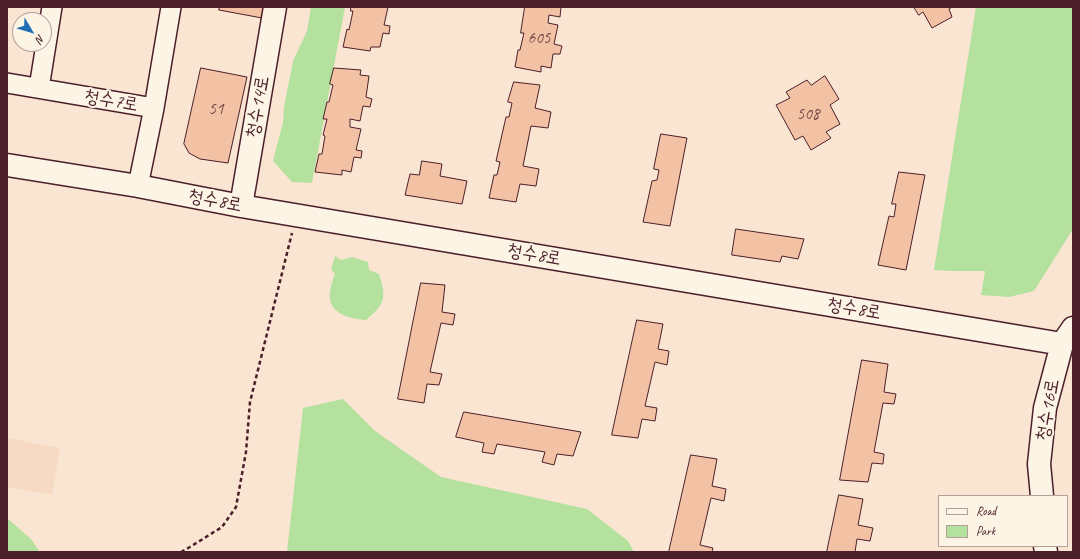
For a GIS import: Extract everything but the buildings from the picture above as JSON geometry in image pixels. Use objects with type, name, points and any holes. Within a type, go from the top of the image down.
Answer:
[{"type":"street","points":[[39,88],[52,7]]},
{"type":"street","name":"청수7로","points":[[7,83],[154,108],[171,7]]},
{"type":"street","name":"청수14로","points":[[241,206],[275,7]]},
{"type":"street","points":[[138,186],[154,108]]},
{"type":"street","name":"청수8로","points":[[7,165],[138,186],[241,206],[1069,338]]},
{"type":"street","name":"청수16로","points":[[1042,495],[1039,464],[1045,408],[1069,338]]},
{"type":"path","points":[[181,552],[222,527],[236,507],[246,452],[250,402],[297,215]]},
{"type":"shaded area","points":[[7,438],[60,448],[52,495],[7,487]]},
{"type":"green space","points":[[311,7],[345,7],[312,183],[292,182],[273,161],[283,122],[284,107],[293,61],[307,31]]},
{"type":"green space","points":[[976,7],[1073,7],[1073,229],[1034,291],[1009,297],[981,295],[985,271],[934,270]]},
{"type":"green space","points":[[335,256],[341,260],[352,257],[368,262],[369,270],[379,274],[382,282],[383,300],[381,305],[366,320],[355,319],[344,315],[335,309],[332,304],[330,293],[335,274],[331,269]]},
{"type":"green space","points":[[343,399],[375,431],[441,477],[587,509],[628,541],[634,552],[287,552],[303,408]]},
{"type":"green space","points":[[7,518],[31,539],[40,552],[7,552]]}]
